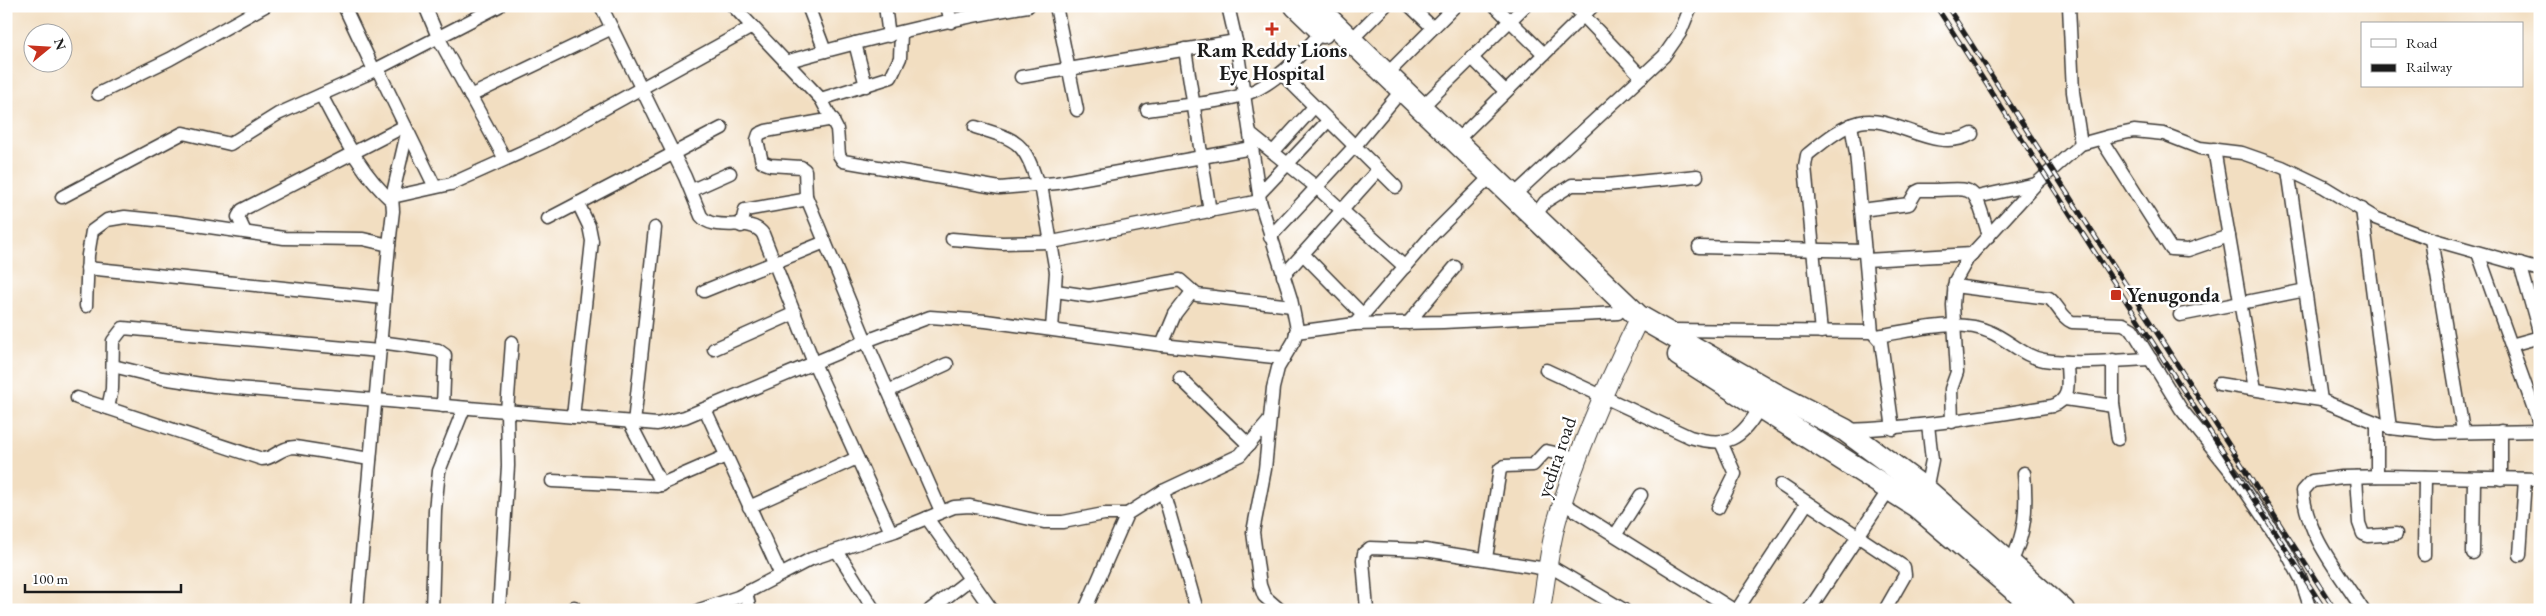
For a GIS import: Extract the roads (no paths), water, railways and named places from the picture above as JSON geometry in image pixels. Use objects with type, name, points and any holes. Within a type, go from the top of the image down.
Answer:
[{"type":"highway","points":[[1296,6],[1396,97],[1485,182],[1589,288],[1627,319],[1760,407],[1916,506],[2038,610]]},
{"type":"highway","points":[[1315,6],[1457,140],[1638,316],[1775,394],[1845,430],[1926,490],[2063,610]]},
{"type":"main road","name":"yedira road","points":[[1541,610],[1548,567],[1563,503],[1602,396],[1627,319]]},
{"type":"street","points":[[98,94],[170,58],[265,6]]},
{"type":"street","points":[[344,6],[435,188]]},
{"type":"street","points":[[425,6],[438,37],[505,160]]},
{"type":"street","points":[[62,197],[183,133],[230,144],[278,114],[376,69],[498,6]]},
{"type":"street","points":[[601,6],[705,220],[712,224],[741,226],[760,230],[814,363],[891,532]]},
{"type":"street","points":[[733,6],[822,99],[837,129],[839,157],[844,161],[1000,188],[1040,185],[1252,148]]},
{"type":"street","points":[[808,6],[825,50]]},
{"type":"street","points":[[822,99],[887,79],[893,73],[901,53],[885,6]]},
{"type":"street","points":[[947,6],[951,22]]},
{"type":"street","points":[[785,62],[855,43],[986,13],[1028,6]]},
{"type":"street","points":[[1056,6],[1077,110]]},
{"type":"street","points":[[1228,6],[1236,41],[1260,197],[1270,237],[1292,306],[1296,332],[1294,341],[1284,358],[1272,388],[1265,469],[1253,532],[1253,542],[1259,564],[1260,585],[1264,596],[1280,610]]},
{"type":"street","points":[[1351,40],[1385,6]]},
{"type":"street","points":[[1410,6],[1433,28]]},
{"type":"street","points":[[1387,74],[1455,6]]},
{"type":"street","points":[[1496,6],[1544,54]]},
{"type":"street","points":[[1422,107],[1525,6]]},
{"type":"street","points":[[1574,6],[1642,77]]},
{"type":"street","points":[[1457,140],[1593,6]]},
{"type":"street","points":[[1514,195],[1664,56],[1680,33],[1691,6]]},
{"type":"street","points":[[2069,6],[2073,92],[2081,144]]},
{"type":"street","points":[[392,199],[451,184],[544,142],[752,27]]},
{"type":"street","points":[[470,96],[612,28]]},
{"type":"street","points":[[1146,110],[1244,95],[1263,86],[1280,73],[1323,31]]},
{"type":"street","points":[[1022,77],[1236,41]]},
{"type":"street","points":[[855,43],[866,86]]},
{"type":"street","points":[[1185,49],[1210,212]]},
{"type":"street","points":[[1471,57],[1505,91]]},
{"type":"street","points":[[1280,73],[1396,187]]},
{"type":"street","points":[[321,94],[353,153],[381,191],[392,199]]},
{"type":"street","points":[[1270,237],[1354,147],[1396,97]]},
{"type":"street","points":[[1274,151],[1314,107]]},
{"type":"street","points":[[833,118],[766,131],[760,134],[757,140],[762,162],[770,165],[801,167],[805,170],[806,196],[866,340],[941,511]]},
{"type":"street","points":[[952,239],[1002,243],[1052,242],[1210,212],[1260,197],[1328,121]]},
{"type":"street","points":[[1821,332],[1804,166],[1807,155],[1851,125],[1875,121],[1952,142],[1972,134]]},
{"type":"street","points":[[1851,125],[1856,153],[1865,256],[1875,334],[1881,342],[1892,429]]},
{"type":"street","points":[[975,127],[1006,136],[1021,146],[1040,185],[1052,242],[1056,291],[1052,329]]},
{"type":"street","points":[[548,219],[722,128]]},
{"type":"street","points":[[245,232],[238,217],[242,210],[353,153],[406,129]]},
{"type":"street","points":[[357,610],[392,199],[406,129]]},
{"type":"street","points":[[1952,422],[1951,389],[1957,372],[1954,286],[1972,254],[2036,184],[2081,144],[2101,138],[2134,131],[2164,134],[2200,148],[2242,153],[2324,186],[2375,218],[2431,239],[2540,270]]},
{"type":"street","points":[[1250,134],[1274,151],[1405,267]]},
{"type":"street","points":[[2101,138],[2171,249],[2188,250],[2228,236]]},
{"type":"street","points":[[2214,149],[2255,389]]},
{"type":"street","points":[[1283,276],[1378,170]]},
{"type":"street","points":[[2288,170],[2321,400]]},
{"type":"street","points":[[692,190],[730,173]]},
{"type":"street","points":[[1535,216],[1545,202],[1572,185],[1607,185],[1696,176]]},
{"type":"street","points":[[1359,319],[1432,235],[1485,182]]},
{"type":"street","points":[[1977,198],[2036,184]]},
{"type":"street","points":[[1861,210],[1909,204],[1916,192],[1920,190],[1963,188],[1971,191],[1977,198],[1989,236]]},
{"type":"street","points":[[741,226],[745,210],[803,200],[806,196]]},
{"type":"street","points":[[573,417],[592,241],[589,226],[578,203]]},
{"type":"street","points":[[2362,209],[2390,428]]},
{"type":"street","points":[[86,306],[87,268],[92,232],[107,220],[125,217],[284,238],[363,239],[389,245]]},
{"type":"street","points":[[655,228],[632,423],[662,485]]},
{"type":"street","points":[[2431,239],[2463,432]]},
{"type":"street","points":[[704,291],[825,242]]},
{"type":"street","points":[[1699,247],[1812,249],[1865,256],[1972,254]]},
{"type":"street","points":[[2478,253],[2540,426]]},
{"type":"street","points":[[1303,254],[1359,319]]},
{"type":"street","points":[[2511,346],[2540,336],[2520,264]]},
{"type":"street","points":[[1408,323],[1455,267]]},
{"type":"street","points":[[87,268],[384,298]]},
{"type":"street","points":[[1056,291],[1088,296],[1180,280],[1192,292],[1206,297],[1292,306]]},
{"type":"street","points":[[1954,286],[2049,298],[2057,304],[2066,318],[2072,322],[2127,325],[2132,329],[2181,409],[2238,480],[2286,551],[2301,579],[2311,610]]},
{"type":"street","points":[[2180,314],[2306,290]]},
{"type":"street","points":[[1162,345],[1175,314],[1192,292]]},
{"type":"street","points":[[714,349],[795,313]]},
{"type":"street","points":[[113,366],[162,378],[214,386],[632,423],[667,422],[705,408],[866,340],[930,317],[1052,329],[1162,345],[1284,358]]},
{"type":"street","points":[[1296,332],[1359,319],[1408,323],[1627,319]]},
{"type":"street","points":[[1664,330],[1875,334],[1954,326],[1990,332],[2042,360],[2067,362],[2151,359]]},
{"type":"street","points":[[108,408],[113,366],[113,341],[122,328],[438,350],[445,355],[443,406]]},
{"type":"street","points":[[500,610],[508,466],[507,411],[512,342]]},
{"type":"street","points":[[2113,360],[2113,406],[2118,440]]},
{"type":"street","points":[[2065,399],[2067,362]]},
{"type":"street","points":[[888,391],[947,364]]},
{"type":"street","points":[[1546,370],[1690,437],[1708,442],[1721,442],[1739,435],[1748,428],[1760,407]]},
{"type":"street","points":[[1180,378],[1249,445]]},
{"type":"street","points":[[2220,384],[2321,400],[2390,428],[2436,433],[2540,431]]},
{"type":"street","points":[[77,398],[262,459],[270,458],[286,447],[295,447],[370,459]]},
{"type":"street","points":[[1845,430],[1892,429],[1952,422],[2052,406],[2065,399],[2113,406]]},
{"type":"street","points":[[432,610],[435,510],[439,471],[464,408]]},
{"type":"street","points":[[705,408],[780,573]]},
{"type":"street","points":[[699,610],[746,592],[780,573],[891,532],[941,511],[970,506],[1044,522],[1063,522],[1104,514],[1127,514],[1163,491],[1240,455],[1270,421]]},
{"type":"street","points":[[2377,422],[2377,476]]},
{"type":"street","points":[[1926,490],[1932,467],[1928,425]]},
{"type":"street","points":[[2501,431],[2501,479]]},
{"type":"street","points":[[1718,508],[1735,474],[1721,442]]},
{"type":"street","points":[[1486,558],[1500,469],[1505,466],[1533,465],[1546,451],[1578,458]]},
{"type":"street","points":[[552,481],[648,487],[662,485],[726,456]]},
{"type":"street","points":[[750,507],[857,458]]},
{"type":"street","points":[[2010,564],[2022,540],[2024,526],[2024,473]]},
{"type":"street","points":[[2363,610],[2316,533],[2304,500],[2303,491],[2306,485],[2316,480],[2377,476],[2540,479]]},
{"type":"street","points":[[2356,477],[2360,523],[2363,534],[2368,536],[2396,534]]},
{"type":"street","points":[[2424,555],[2425,477]]},
{"type":"street","points":[[2473,553],[2474,479]]},
{"type":"street","points":[[2520,554],[2525,479]]},
{"type":"street","points":[[1781,485],[1904,567],[1905,576],[1885,610]]},
{"type":"street","points":[[1810,610],[1857,535],[1890,488]]},
{"type":"street","points":[[1163,491],[1197,610]]},
{"type":"street","points":[[1616,534],[1641,495]]},
{"type":"street","points":[[1563,503],[1616,534],[1736,610],[1807,503]]},
{"type":"street","points":[[1085,610],[1127,514]]},
{"type":"street","points":[[927,518],[992,610]]},
{"type":"street","points":[[1367,610],[1363,560],[1364,553],[1370,548],[1425,550],[1548,567],[1624,610]]},
{"type":"street","points":[[837,551],[874,610]]},
{"type":"street","points":[[930,610],[970,579]]},
{"type":"street","points":[[746,592],[750,610]]},
{"type":"railway","points":[[1936,6],[2325,610]]},
{"type":"railway","points":[[1947,6],[2335,610]]},
{"type":"place","name":"Ram Reddy Lions Eye Hospital","points":[[1272,29]]},
{"type":"place","name":"Yenugonda","points":[[2116,295]]}]
